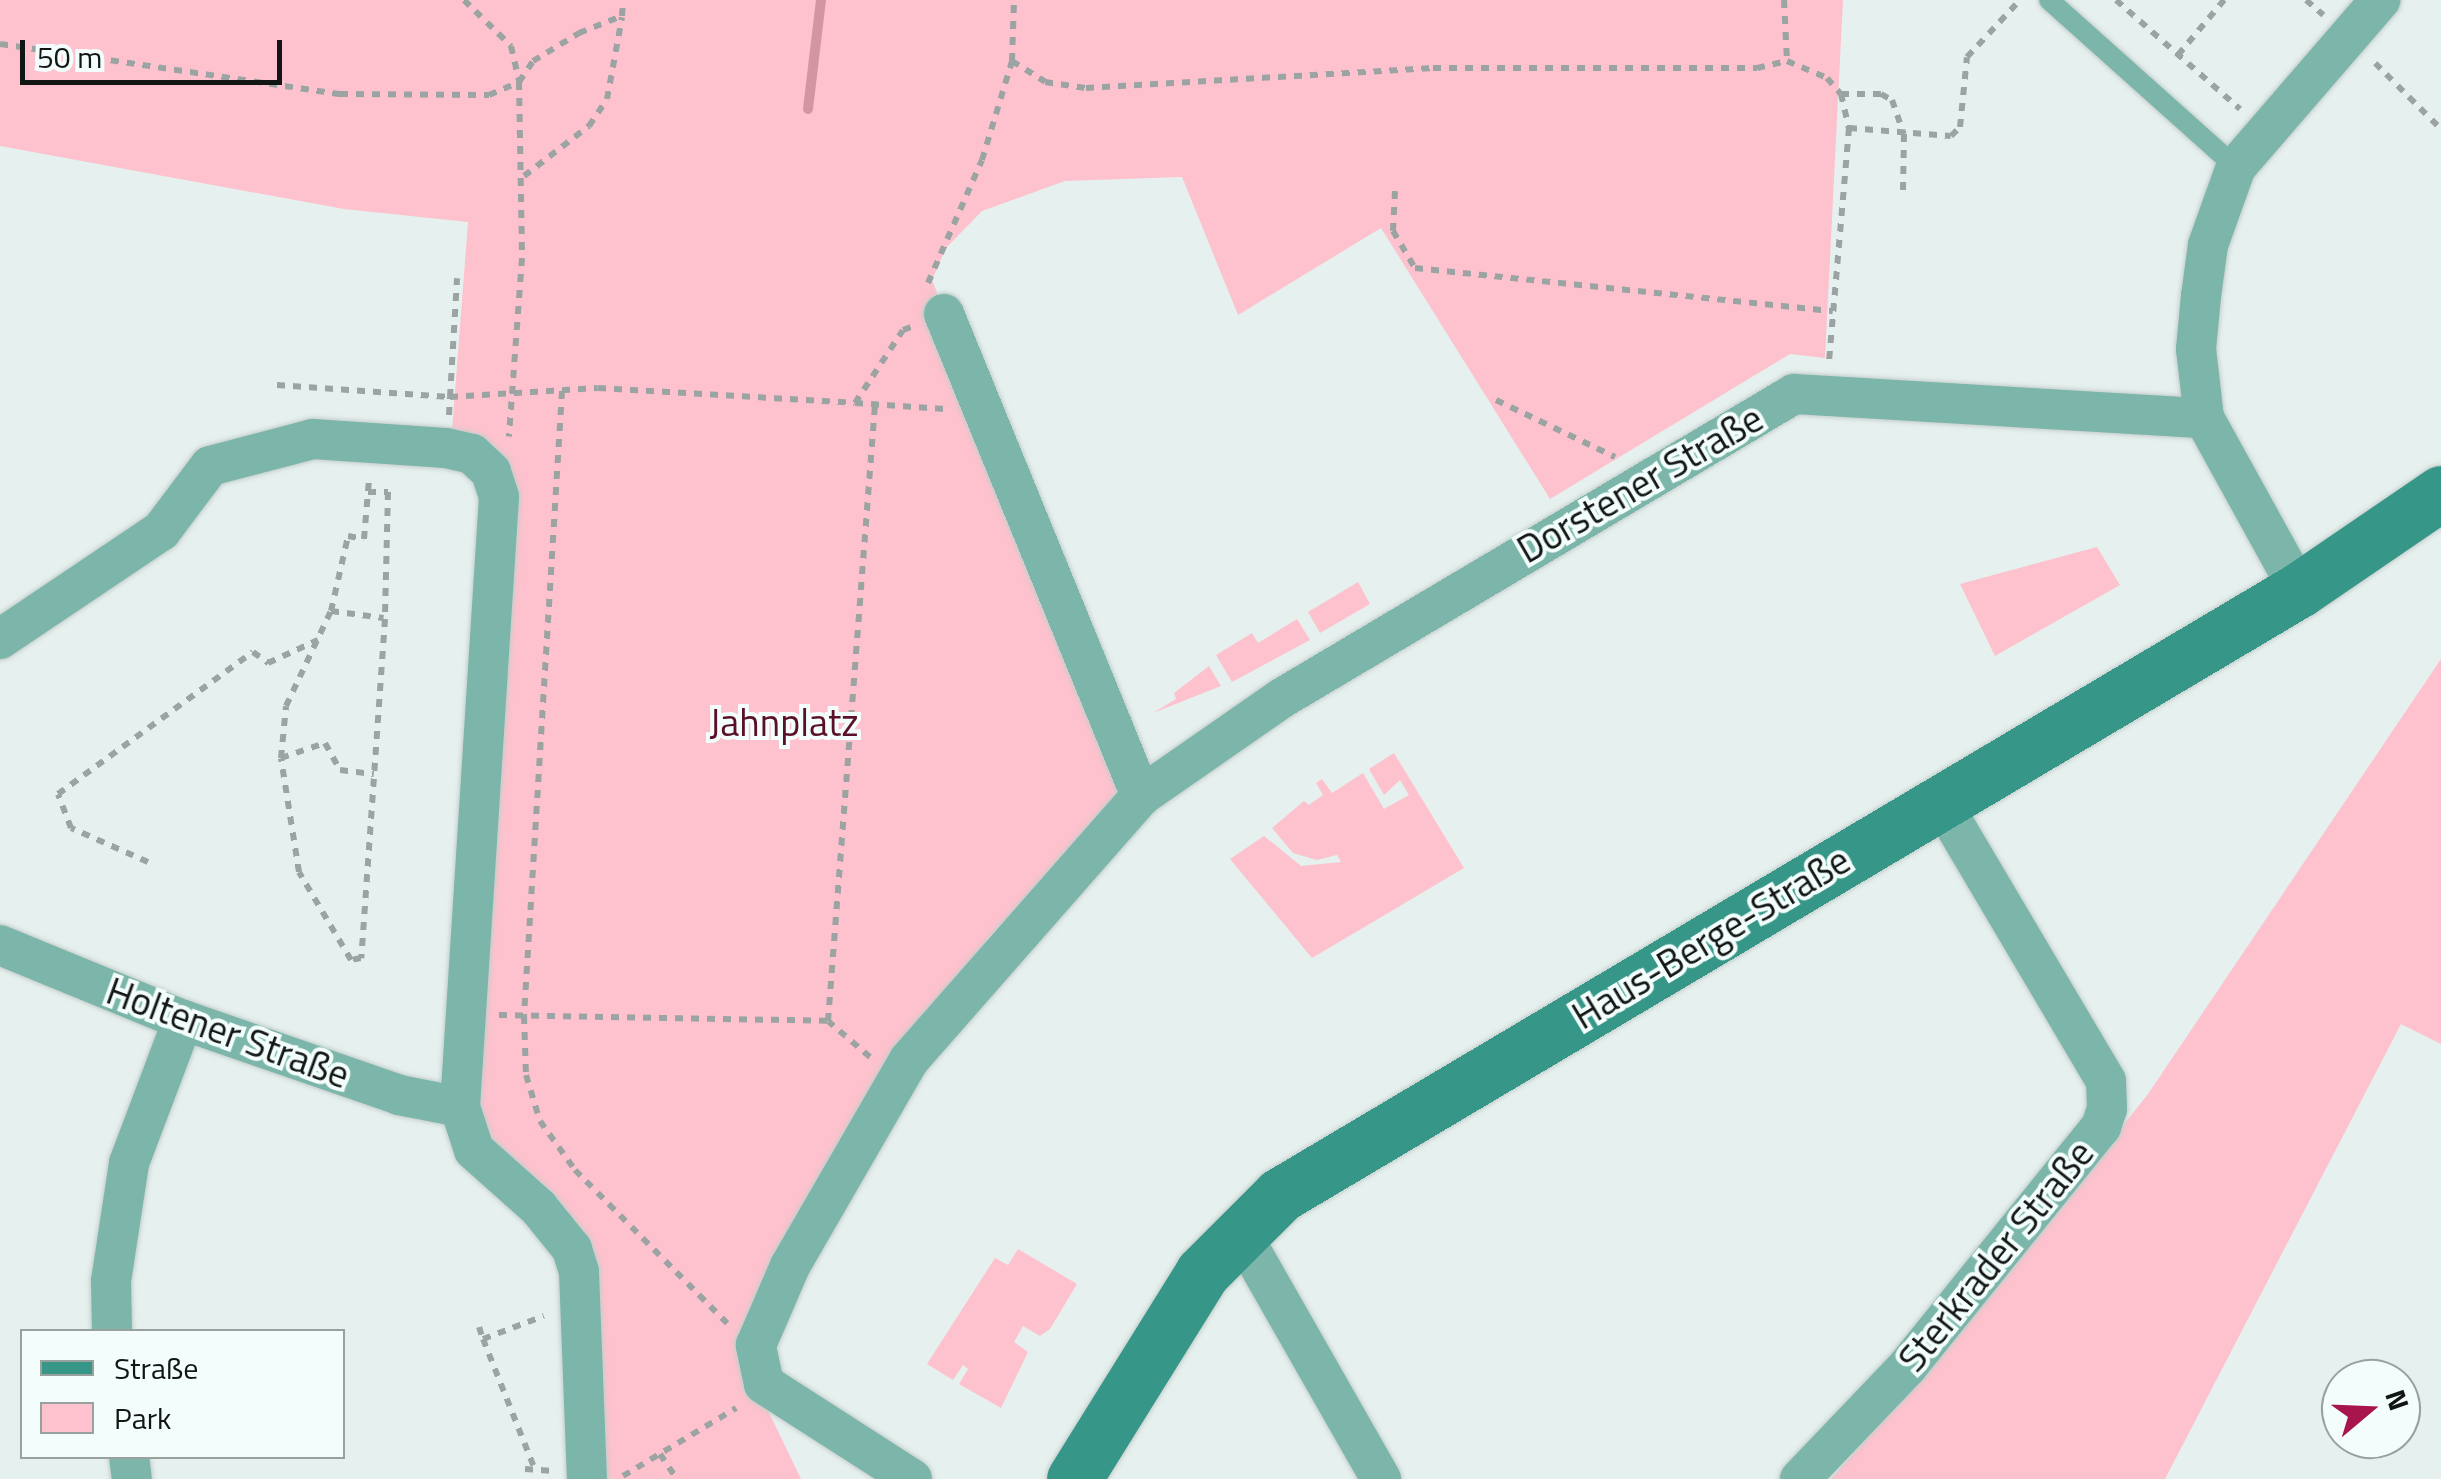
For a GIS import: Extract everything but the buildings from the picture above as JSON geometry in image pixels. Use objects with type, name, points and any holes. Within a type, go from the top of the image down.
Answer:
[{"type":"main road","name":"Haus-Berge-Straße","points":[[1074,1479],[1186,1296],[1238,1230],[1301,1182],[2300,590],[2441,493]]},
{"type":"street","points":[[2300,590],[2204,418],[2196,349],[2200,296],[2208,245],[2236,167],[2334,26],[2380,0]]},
{"type":"street","points":[[912,1479],[760,1364],[790,1266],[898,1080],[1141,796],[976,405],[936,298]]},
{"type":"street","name":"Dorstener Straße","points":[[1141,796],[1282,698],[1633,486],[1794,394],[1827,392],[2204,418]]},
{"type":"street","points":[[0,640],[161,532],[210,466],[313,438],[446,448],[472,454],[491,472],[500,498],[460,1108],[474,1150],[538,1207],[572,1249],[582,1327],[587,1479]]},
{"type":"street","name":"Sterkrader Straße","points":[[1800,1479],[1907,1367],[2101,1127],[2106,1109],[2106,1081],[1942,802]]},
{"type":"street","name":"Holtener Straße","points":[[0,945],[183,1020],[399,1095],[460,1108]]},
{"type":"street","points":[[112,1329],[111,1281],[129,1162],[183,1020]]},
{"type":"street","points":[[1238,1230],[1382,1479]]},
{"type":"lane","points":[[2049,0],[2236,167]]},
{"type":"path","points":[[464,0],[511,46],[519,82],[523,176],[513,394],[508,450],[491,472]]},
{"type":"path","points":[[523,176],[590,126],[607,99],[624,0]]},
{"type":"path","points":[[855,403],[903,330],[936,298],[1012,60],[1014,0]]},
{"type":"path","points":[[1784,0],[1787,61]]},
{"type":"path","points":[[1849,128],[1951,136],[1960,127],[1968,57],[2020,0]]},
{"type":"path","points":[[2116,0],[2262,130]]},
{"type":"path","points":[[2178,55],[2224,0]]},
{"type":"path","points":[[2306,0],[2441,128]]},
{"type":"path","points":[[0,44],[372,98],[489,95],[519,82],[533,61],[622,16]]},
{"type":"path","points":[[1012,60],[1045,82],[1086,88],[1433,68],[1757,68],[1787,61],[1827,78],[1841,94],[1849,128],[1827,392]]},
{"type":"path","points":[[1841,94],[1882,94],[1892,100],[1904,134],[1903,190]]},
{"type":"path","points":[[1395,192],[1392,231],[1416,268],[1833,311]]},
{"type":"path","points":[[446,448],[457,278]]},
{"type":"path","points":[[277,384],[450,397],[562,391],[875,405],[976,405]]},
{"type":"path","points":[[562,391],[524,1016],[526,1075],[540,1121],[575,1170],[760,1364],[728,1415],[617,1479]]},
{"type":"path","points":[[1496,400],[1611,450],[1633,486]]},
{"type":"path","points":[[828,1021],[875,405]]},
{"type":"path","points":[[368,492],[388,492],[384,618],[361,958],[351,960],[299,872],[281,758],[286,706],[331,612],[348,536],[364,539],[371,443]]},
{"type":"path","points":[[331,612],[384,618]]},
{"type":"path","points":[[148,862],[71,828],[58,794],[254,652],[268,663],[320,640]]},
{"type":"path","points":[[281,758],[325,744],[340,770],[374,774]]},
{"type":"path","points":[[464,1014],[828,1021],[898,1080]]},
{"type":"path","points":[[568,1178],[575,1170]]},
{"type":"path","points":[[483,1338],[537,1314],[582,1327]]},
{"type":"path","points":[[479,1327],[534,1470]]},
{"type":"path","points":[[660,1454],[677,1479]]},
{"type":"green space","name":"Jahnplatz","points":[[0,0],[1843,0],[1825,358],[1790,354],[1550,499],[1381,228],[1238,315],[1182,177],[1065,181],[982,211],[946,248],[932,280],[1131,787],[989,937],[904,1058],[788,1257],[762,1398],[801,1479],[594,1479],[584,1270],[478,1145],[504,497],[451,444],[468,222],[344,209],[0,146]]},
{"type":"green space","points":[[2097,547],[2120,585],[1995,656],[1960,584]]},
{"type":"green space","points":[[1358,582],[1370,604],[1320,633],[1308,612]]},
{"type":"green space","points":[[1297,619],[1310,640],[1232,682],[1216,655],[1252,633],[1258,643]]},
{"type":"green space","points":[[2441,659],[2441,1044],[2401,1024],[2165,1479],[1831,1479],[1938,1358],[2148,1094]]},
{"type":"green space","points":[[1209,666],[1221,686],[1153,713],[1176,699],[1174,693]]},
{"type":"green space","points":[[1394,753],[1464,868],[1312,958],[1230,859],[1264,836],[1301,866],[1341,862],[1337,855],[1317,860],[1293,853],[1272,828],[1304,801],[1309,805],[1323,795],[1316,783],[1322,779],[1332,793],[1363,773],[1384,809],[1409,795],[1400,780],[1384,795],[1369,769]]},
{"type":"green space","points":[[1018,1249],[1077,1284],[1050,1329],[1040,1336],[1023,1326],[1014,1342],[1028,1352],[1001,1408],[959,1384],[968,1369],[963,1365],[953,1380],[927,1364],[995,1258],[1008,1265]]},
{"type":"waterway","points":[[808,109],[821,0]]}]
